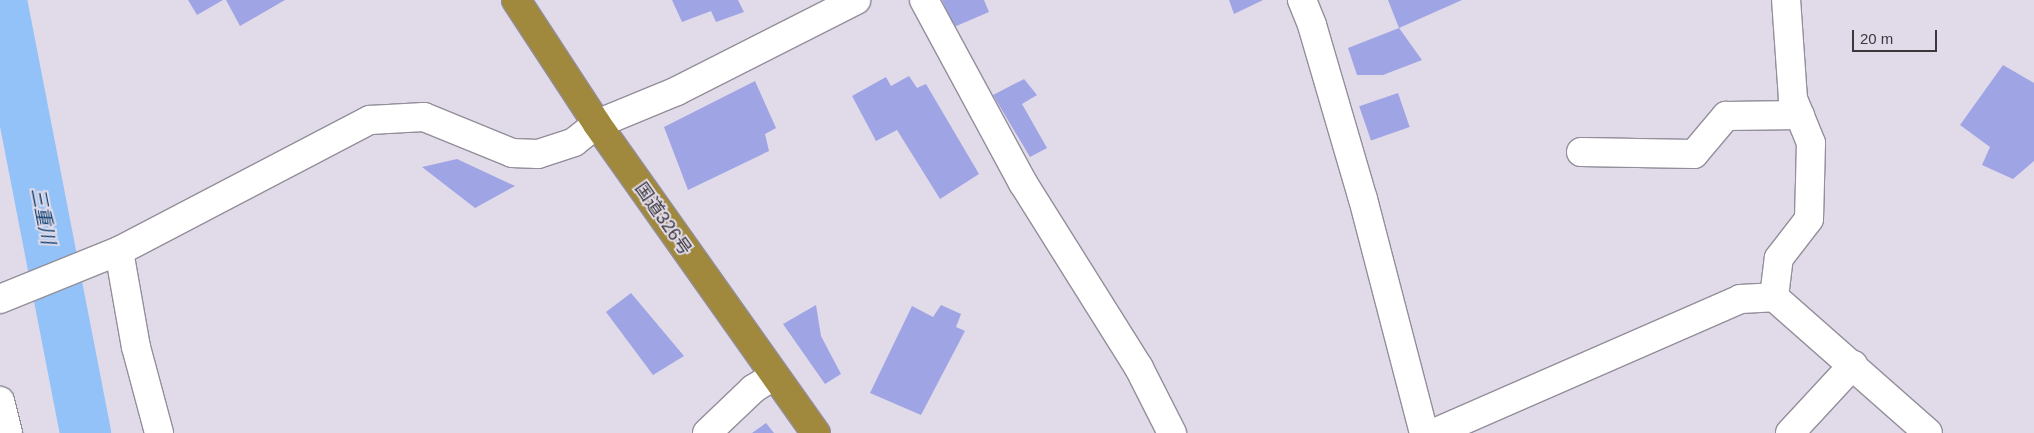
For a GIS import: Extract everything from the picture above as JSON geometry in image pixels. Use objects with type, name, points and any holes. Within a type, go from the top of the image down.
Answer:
[{"type":"highway","name":"国道326号","points":[[516,0],[597,124],[816,433]]},
{"type":"street","points":[[0,299],[119,251],[370,120],[424,117],[512,154],[538,154],[574,142],[597,124],[677,91],[856,0]]},
{"type":"street","points":[[924,0],[1023,183],[1139,368],[1172,433]]},
{"type":"street","points":[[1302,0],[1312,25],[1363,199],[1424,433]]},
{"type":"street","points":[[1774,297],[1779,258],[1809,219],[1811,143],[1793,99],[1786,0]]},
{"type":"street","points":[[1581,152],[1694,154],[1726,116],[1800,115]]},
{"type":"street","points":[[119,251],[136,347],[159,433]]},
{"type":"street","points":[[1434,433],[1740,299],[1774,297],[1928,433]]},
{"type":"street","points":[[1790,433],[1853,365]]},
{"type":"street","points":[[707,433],[753,389],[774,376]]},
{"type":"street","points":[[0,401],[8,433]]},
{"type":"building","points":[[188,0],[223,0],[197,15]]},
{"type":"building","points":[[226,0],[285,0],[240,26]]},
{"type":"building","points":[[672,0],[738,0],[744,12],[716,22],[711,11],[682,22]]},
{"type":"building","points":[[942,0],[984,0],[989,12],[954,27]]},
{"type":"building","points":[[1229,0],[1263,0],[1234,14]]},
{"type":"building","points":[[1388,0],[1462,0],[1399,28]]},
{"type":"building","points":[[1399,28],[1422,60],[1383,75],[1357,75],[1348,48]]},
{"type":"building","points":[[2003,65],[2034,83],[2034,161],[2013,179],[1982,165],[1990,147],[1960,125]]},
{"type":"building","points":[[909,76],[917,88],[926,84],[979,174],[940,199],[897,130],[876,141],[852,96],[886,77],[891,86]]},
{"type":"building","points":[[1024,79],[1037,95],[1022,104],[1047,148],[1030,157],[993,95]]},
{"type":"building","points":[[755,81],[776,128],[765,134],[769,151],[688,190],[664,127]]},
{"type":"building","points":[[1398,93],[1410,127],[1371,140],[1359,106]]},
{"type":"building","points":[[457,159],[515,186],[475,208],[422,167]]},
{"type":"building","points":[[631,293],[684,356],[653,375],[606,312]]},
{"type":"building","points":[[816,305],[821,336],[841,374],[825,384],[783,324]]},
{"type":"building","points":[[941,305],[961,314],[956,327],[965,331],[921,415],[870,393],[912,306],[933,317]]},
{"type":"building","points":[[766,423],[774,433],[752,433]]},
{"type":"waterway","name":"三重川","points":[[1,0],[85,433]]}]
